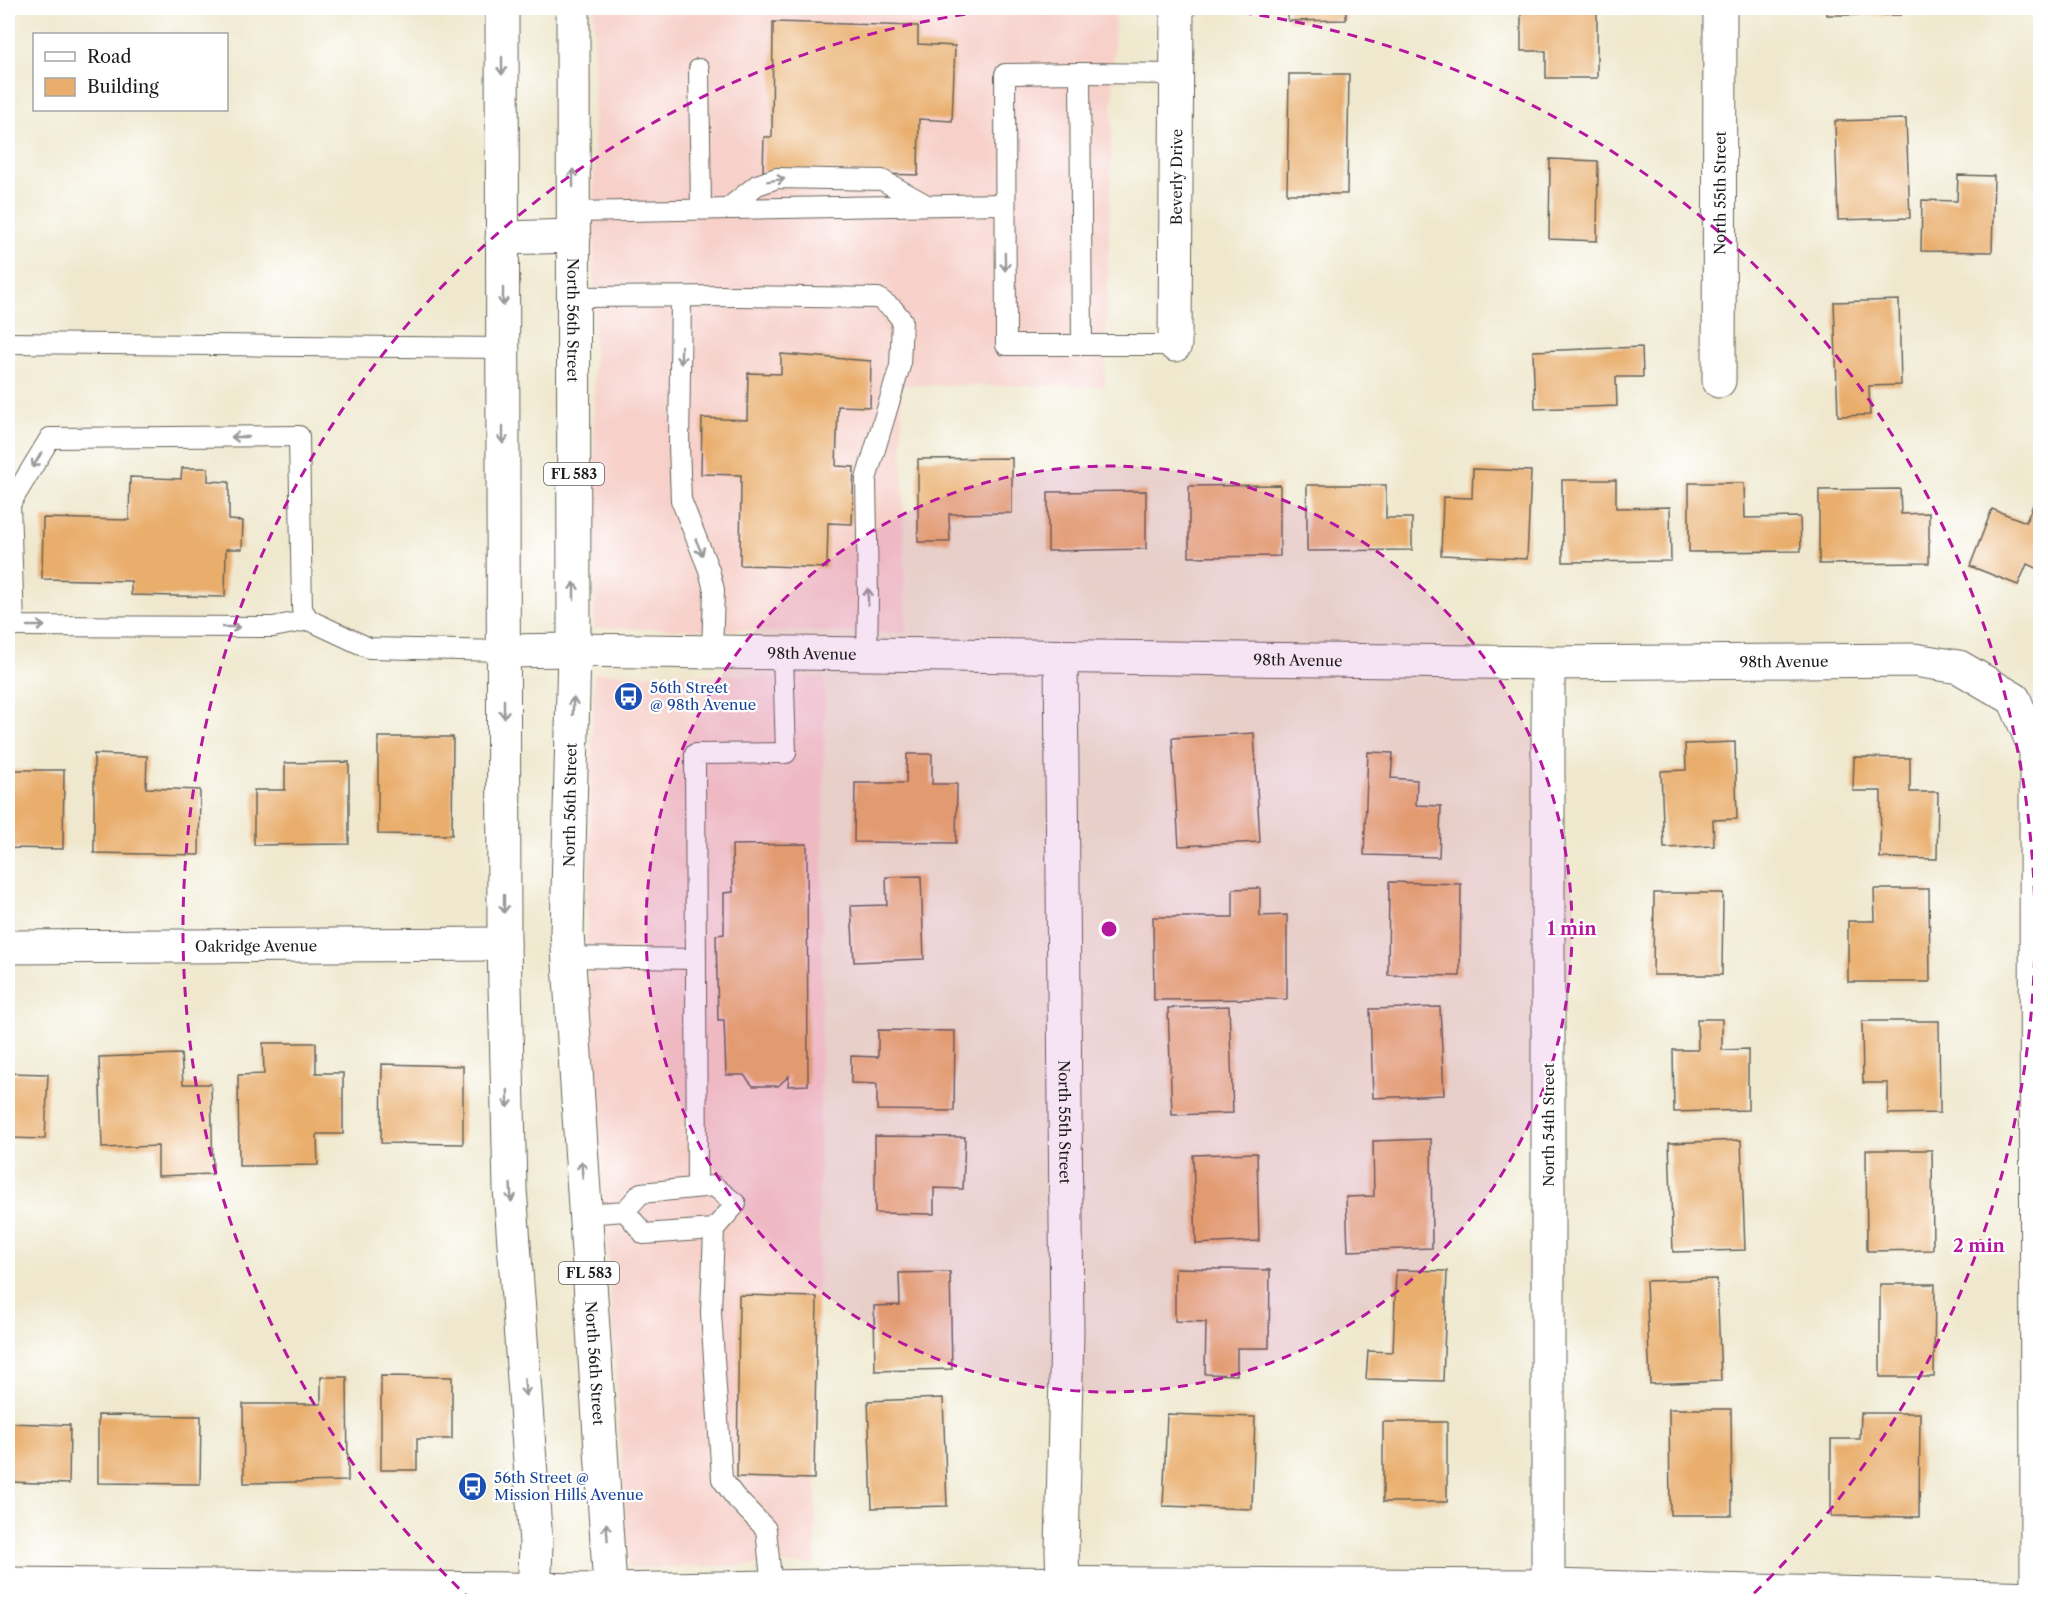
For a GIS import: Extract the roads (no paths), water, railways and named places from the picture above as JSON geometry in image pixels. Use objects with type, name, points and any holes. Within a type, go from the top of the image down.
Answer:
[{"type":"street","points":[[502,8],[504,944],[510,1189],[536,1544],[534,1595]]},
{"type":"street","name":"North 56th Street","points":[[573,8],[574,650],[567,957],[611,1596]]},
{"type":"street","name":"Beverly Drive","points":[[1175,345],[1177,8]]},
{"type":"street","name":"North 55th Street","points":[[1719,381],[1720,8]]},
{"type":"street","points":[[502,238],[573,224]]},
{"type":"street","name":"98th Avenue","points":[[504,651],[574,650],[1548,663],[1914,660],[1959,667],[2014,699],[2036,751],[2037,1600]]},
{"type":"street","name":"North 55th Street","points":[[1061,658],[1067,1332],[1062,1551],[1072,1590]]},
{"type":"street","name":"North 54th Street","points":[[1548,663],[1548,1586]]},
{"type":"street","name":"Oakridge Avenue","points":[[8,947],[504,944]]},
{"type":"street","points":[[8,1584],[611,1596],[772,1588],[978,1592],[1548,1586],[2037,1600]]},
{"type":"lane","points":[[699,69],[701,209]]},
{"type":"lane","points":[[1080,73],[1082,345]]},
{"type":"lane","points":[[1175,345],[1006,345],[1004,204],[1005,74],[1177,74]]},
{"type":"lane","points":[[727,209],[758,185],[777,178],[882,180],[926,204]]},
{"type":"lane","points":[[573,224],[701,209],[1004,204]]},
{"type":"lane","points":[[574,297],[878,298],[893,309],[902,320],[900,366],[866,479],[867,655]]},
{"type":"lane","points":[[681,297],[681,501],[709,570],[714,590],[712,652]]},
{"type":"lane","points":[[8,343],[503,348]]},
{"type":"lane","points":[[309,620],[273,627],[14,626],[10,504],[50,438],[299,436],[302,609],[309,620],[369,648],[504,651]]},
{"type":"lane","points":[[697,1187],[695,754],[786,753],[783,654]]},
{"type":"lane","points":[[567,957],[696,959]]},
{"type":"lane","points":[[585,1214],[625,1211],[641,1193],[697,1187],[714,1186],[736,1203],[714,1228],[711,1313],[722,1479],[735,1497],[766,1529],[772,1588]]},
{"type":"lane","points":[[625,1211],[644,1234],[714,1228]]},
{"type":"place","name":"56th Street @ 98th Avenue","points":[[629,696]]},
{"type":"place","name":"56th Street @ Mission Hills Avenue","points":[[473,1486]]}]
